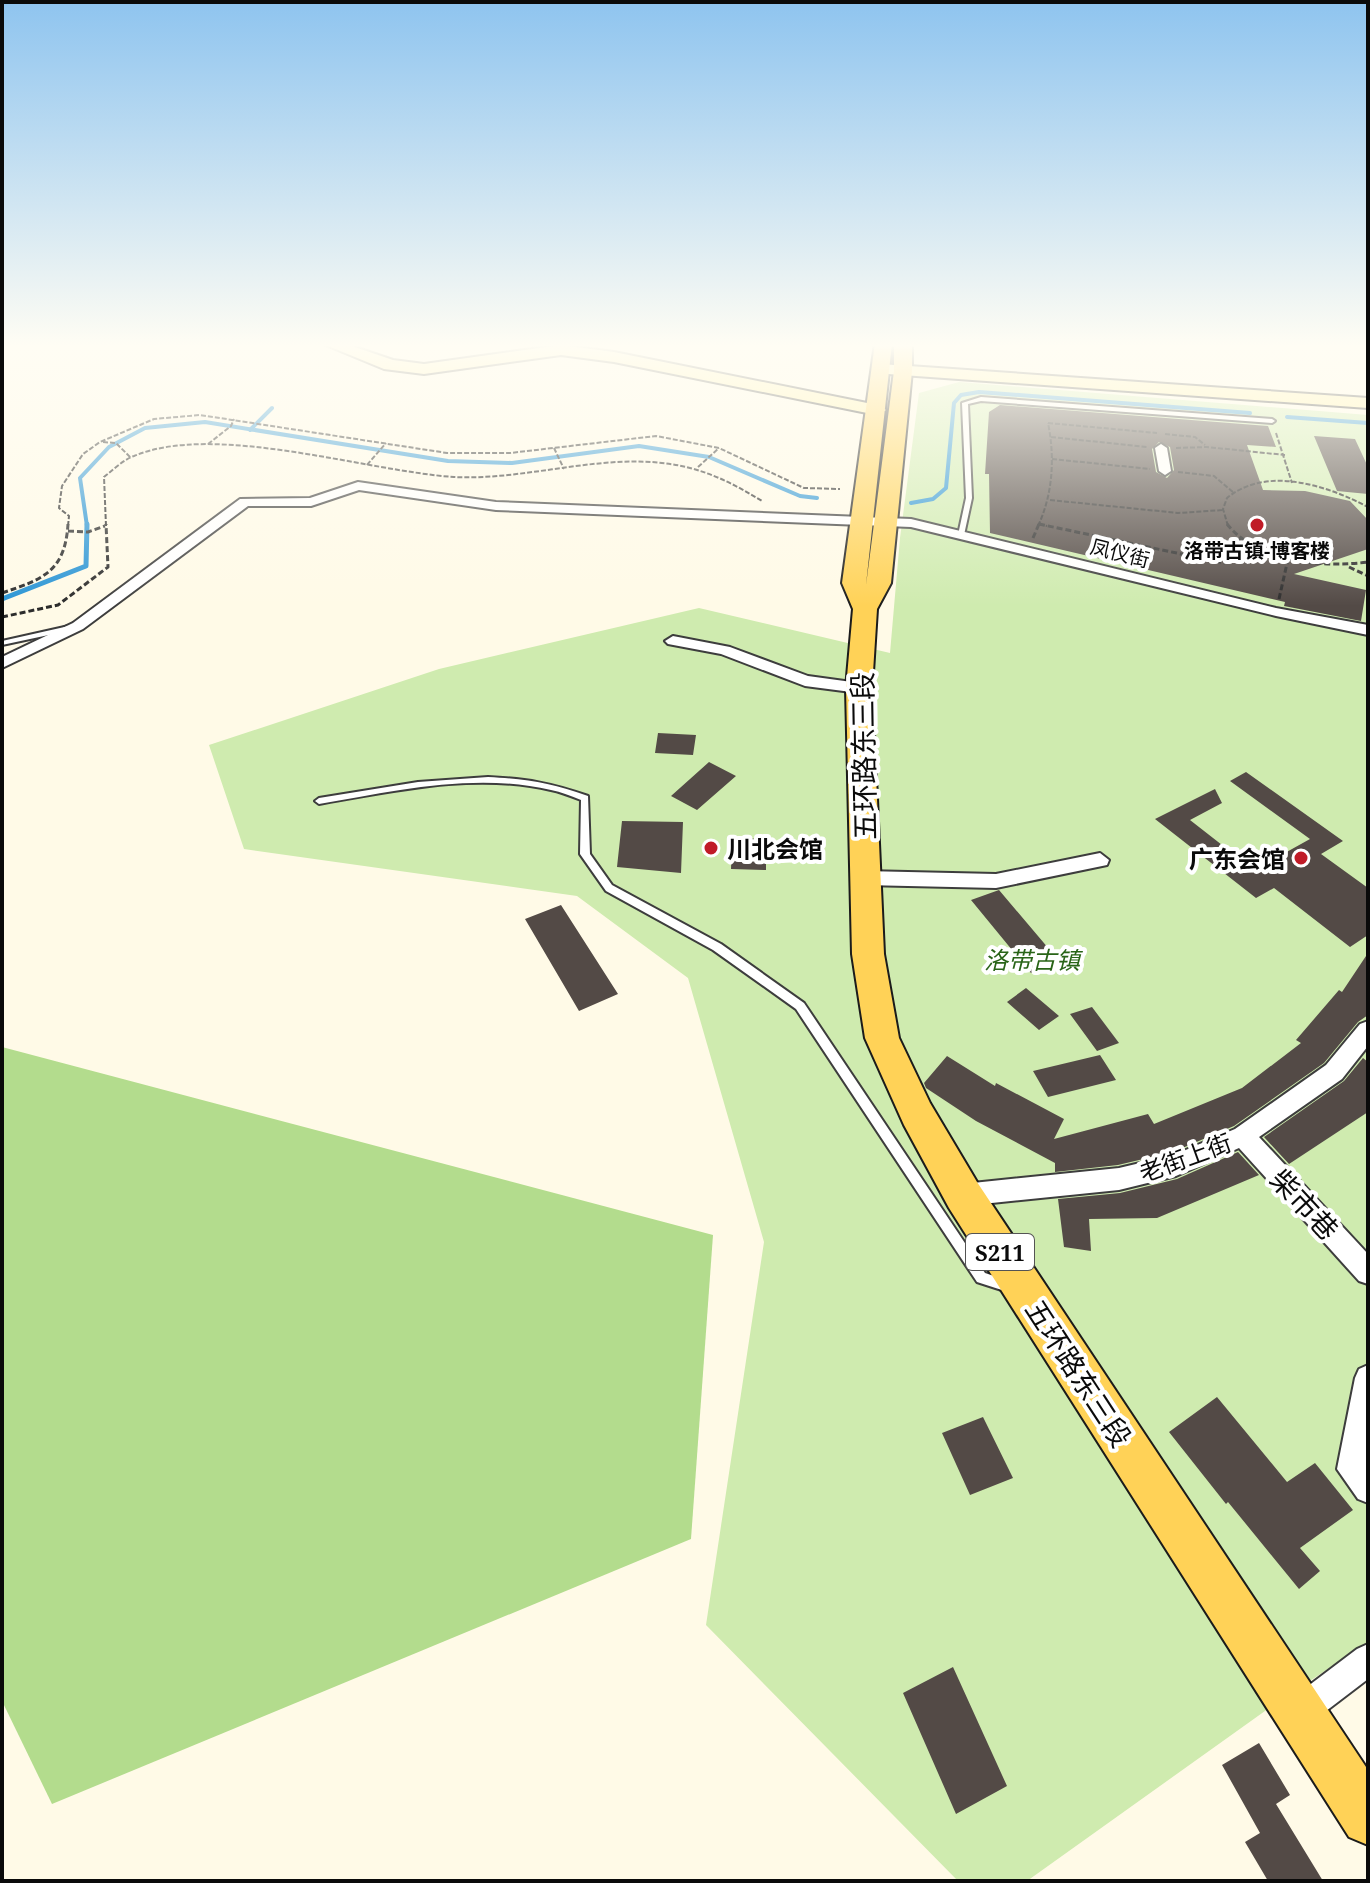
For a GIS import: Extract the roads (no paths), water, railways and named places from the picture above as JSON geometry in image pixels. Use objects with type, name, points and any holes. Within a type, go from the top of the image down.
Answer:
[{"type":"main road","name":"S211","points":[[865,609],[854,583],[874,431]]},
{"type":"main road","name":"S211","points":[[865,609],[879,583],[897,431]]},
{"type":"main road","name":"五环路东三段","points":[[865,609],[859,688],[864,878],[868,954],[882,1038],[917,1114],[963,1195],[1368,1818]]},
{"type":"street","points":[[1161,448],[1165,471]]},
{"type":"street","name":"凤仪街","points":[[2,663],[78,626],[245,502],[311,502],[358,486],[496,506],[887,520],[961,535],[1276,612],[1368,630]]},
{"type":"street","points":[[673,641],[725,650],[805,681],[859,688]]},
{"type":"street","points":[[864,878],[996,881],[1100,860]]},
{"type":"street","name":"老街上街","points":[[963,1195],[1119,1179],[1176,1165],[1243,1136],[1334,1072],[1368,1030]]},
{"type":"street","name":"柴市巷","points":[[1243,1136],[1368,1272]]},
{"type":"street","points":[[1368,1378],[1351,1469],[1368,1489]]},
{"type":"street","points":[[1298,1713],[1368,1660]]},
{"type":"lane","points":[[961,535],[969,498],[966,431]]},
{"type":"lane","points":[[2,643],[78,626]]},
{"type":"lane","points":[[319,801],[448,781],[534,782],[563,788],[585,798],[585,854],[609,888],[717,947],[800,1006],[981,1278],[1026,1291]]},
{"type":"waterway","points":[[87,526],[80,478],[109,447],[140,431]]},
{"type":"waterway","points":[[260,431],[448,461],[512,463],[639,446],[709,457],[800,496],[817,498]]},
{"type":"waterway","points":[[911,503],[933,499],[946,488],[951,431]]},
{"type":"waterway","points":[[2,599],[86,566],[87,526]]},
{"type":"place","name":"洛带古镇-博客楼","points":[[1257,525]]},
{"type":"place","name":"川北会馆","points":[[711,848]]},
{"type":"place","name":"广东会馆","points":[[1301,858]]},
{"type":"park label","name":"洛带古镇","points":[[1032,959]]}]
